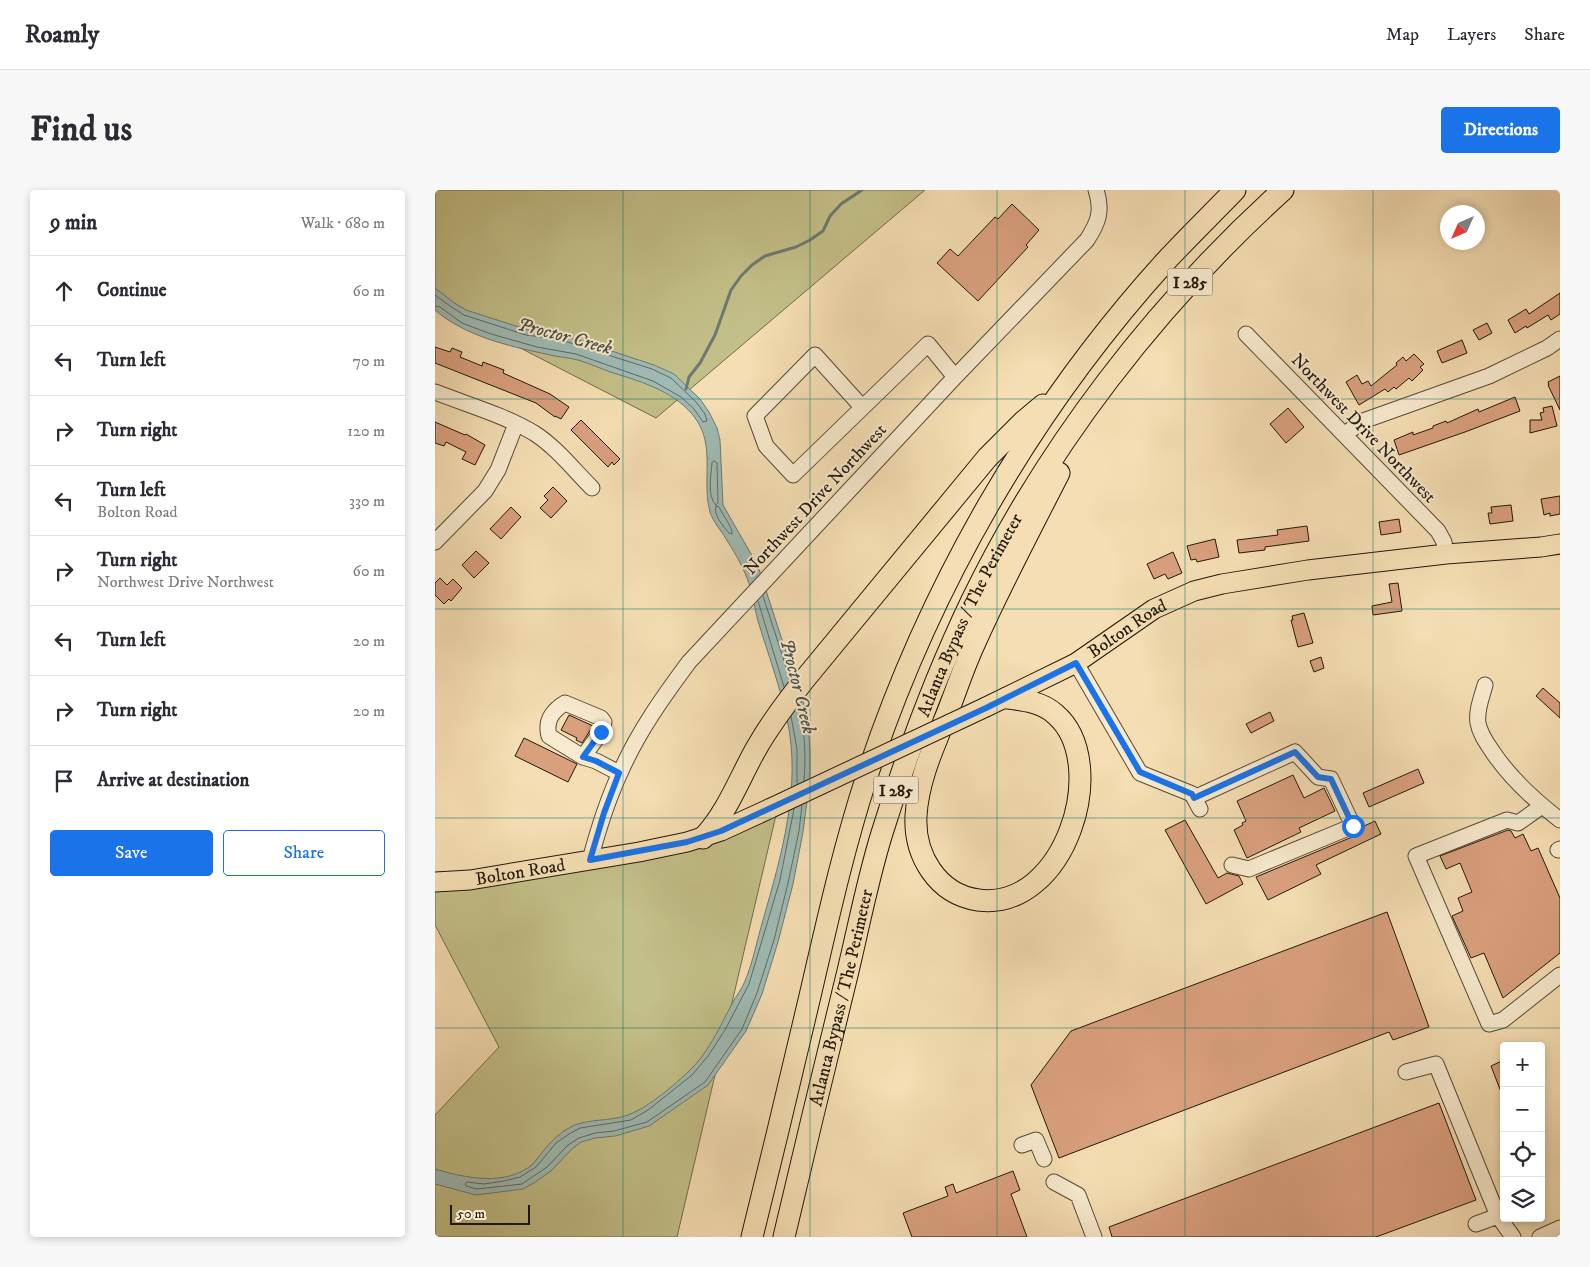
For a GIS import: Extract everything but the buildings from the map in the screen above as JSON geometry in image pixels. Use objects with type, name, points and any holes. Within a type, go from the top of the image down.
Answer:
[{"type":"highway","name":"Atlanta Bypass / The Perimeter","points":[[753,1237],[845,851],[865,780],[900,686],[944,588],[968,541],[1015,461],[1065,387],[1113,324],[1165,262],[1235,190]]},
{"type":"highway","name":"Atlanta Bypass / The Perimeter","points":[[784,1237],[881,836],[908,754],[951,646],[973,599],[999,549],[1053,460],[1107,382],[1185,286],[1283,190]]},
{"type":"highway","points":[[1007,698],[1034,703],[1048,709],[1059,717],[1067,729],[1074,743],[1078,764],[1077,804],[1073,823],[1065,844],[1057,859],[1034,885],[1020,894],[999,899],[977,900],[950,889],[940,882],[929,869],[916,833],[919,793],[927,765],[973,647],[1023,542],[1107,382]]},
{"type":"highway","points":[[703,838],[723,813],[755,750],[776,716],[822,657],[987,458],[1024,421],[1065,387]]},
{"type":"main road","name":"Bolton Road","points":[[435,882],[471,880],[639,852],[703,838],[1007,698],[1076,663],[1154,609],[1193,591],[1222,584],[1308,570],[1446,554],[1560,544]]},
{"type":"street","name":"Northwest Drive Northwest","points":[[590,860],[604,813],[619,773],[639,734],[662,698],[689,662],[955,377],[1087,240],[1097,223],[1100,201],[1096,190]]},
{"type":"street","name":"Northwest Drive Northwest","points":[[1246,334],[1438,531],[1444,542],[1446,554]]},
{"type":"street","points":[[1345,434],[1363,421],[1489,376],[1547,348],[1560,339]]},
{"type":"street","points":[[862,407],[815,356],[755,416],[767,446],[793,475],[927,344],[955,377]]},
{"type":"street","points":[[435,392],[517,424],[535,434],[552,447],[592,488]]},
{"type":"street","points":[[435,542],[485,491],[498,470],[517,424]]},
{"type":"street","points":[[1076,663],[1140,772],[1192,794],[1197,803],[1295,752],[1318,777],[1331,779],[1353,826],[1249,869],[1232,865]]},
{"type":"street","points":[[1485,685],[1478,712],[1478,724],[1481,735],[1504,768],[1541,806],[1560,820]]},
{"type":"street","points":[[583,757],[596,761],[619,773]]},
{"type":"street","points":[[1541,806],[1518,823],[1507,820],[1416,856],[1489,1024],[1503,1020],[1560,975]]},
{"type":"street","points":[[1405,1072],[1436,1064],[1498,1216],[1513,1237]]},
{"type":"street","points":[[1022,1145],[1036,1140],[1044,1159]]},
{"type":"street","points":[[1054,1182],[1078,1195],[1094,1237]]},
{"type":"street","points":[[1476,1224],[1498,1216]]},
{"type":"street","points":[[1540,1237],[1560,1228]]},
{"type":"shaded area","points":[[435,190],[925,190],[656,418],[435,304]]},
{"type":"shaded area","points":[[780,798],[677,1237],[435,1237],[435,1115],[499,1047],[435,925],[435,873],[571,863],[687,849]]},
{"type":"water","points":[[435,288],[466,310],[528,330],[560,334],[654,365],[674,374],[700,399],[717,428],[720,440],[723,505],[758,566],[802,696],[808,723],[810,751],[810,778],[803,832],[793,884],[778,942],[762,994],[746,1031],[708,1085],[649,1126],[615,1136],[595,1138],[581,1142],[551,1171],[523,1189],[476,1195],[435,1184],[435,1169],[472,1177],[498,1178],[511,1176],[533,1164],[556,1137],[570,1127],[587,1122],[613,1119],[633,1113],[666,1091],[701,1058],[744,984],[753,959],[787,821],[791,795],[791,744],[784,707],[758,621],[749,583],[738,558],[710,512],[707,490],[706,445],[699,424],[692,414],[675,399],[654,387],[578,360],[487,339],[460,327],[435,310]]},
{"type":"waterway","points":[[686,389],[689,377],[700,363],[715,335],[731,290],[741,276],[765,256],[796,247],[823,231],[830,216],[841,204],[862,190]]},
{"type":"route","points":[[601,732],[590,750],[583,757],[596,761],[619,773],[604,813],[590,860],[687,842],[721,831],[986,708],[1076,663],[1140,772],[1192,794],[1194,798],[1295,752],[1318,777],[1331,779],[1353,826]]},
{"type":"water label","name":"Proctor Creek","points":[[565,335]]},
{"type":"water label","name":"Proctor Creek","points":[[799,686]]}]
